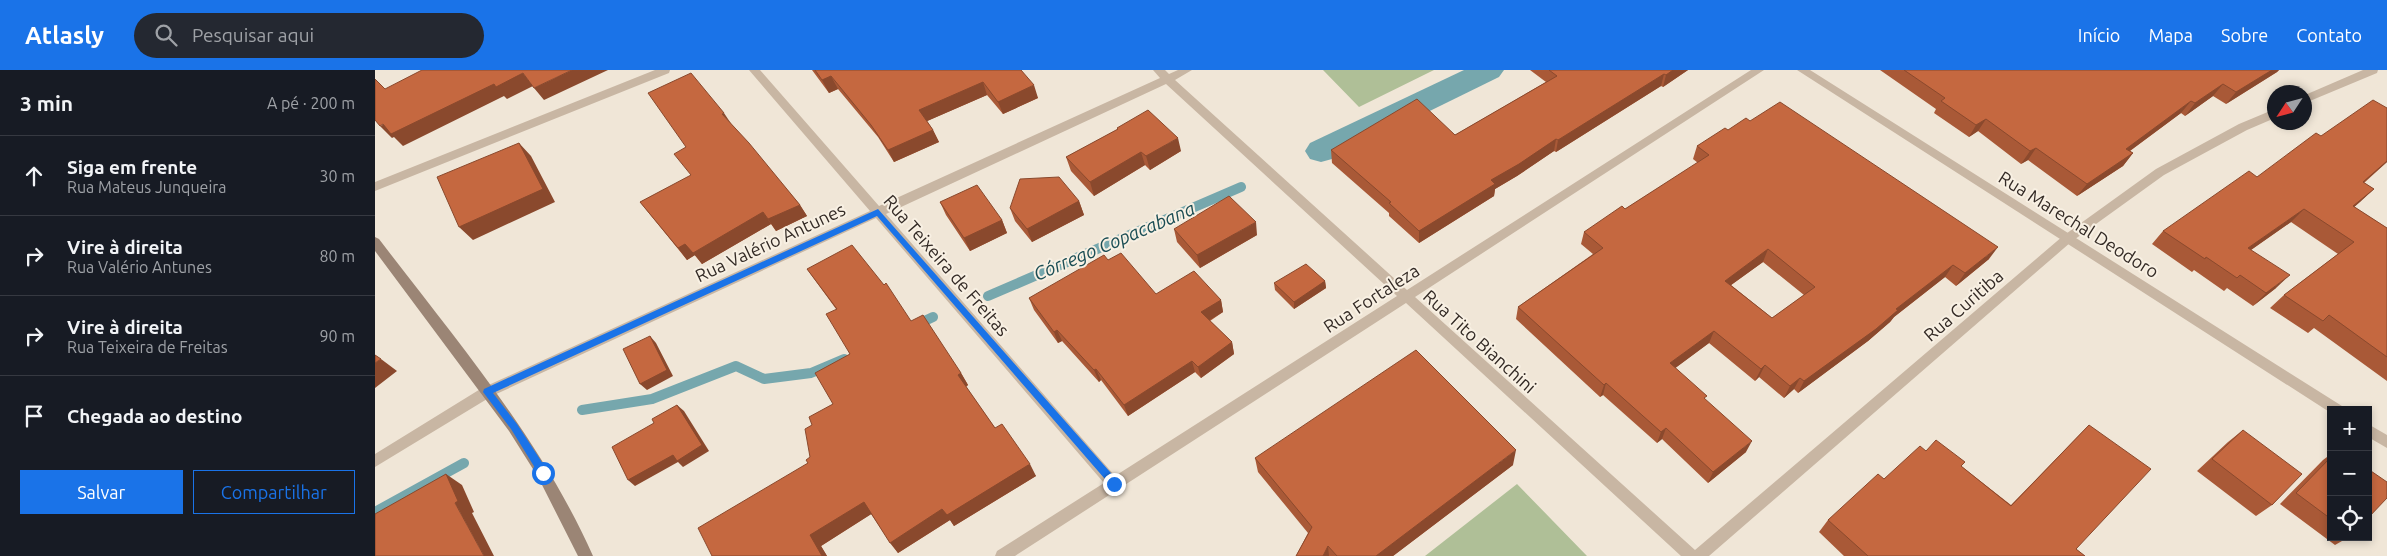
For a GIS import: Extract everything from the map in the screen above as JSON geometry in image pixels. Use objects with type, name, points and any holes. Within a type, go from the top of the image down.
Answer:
[{"type":"main road","points":[[375,242],[514,427],[543,473],[586,556]]},
{"type":"street","points":[[375,187],[665,70]]},
{"type":"street","name":"Rua Teixeira de Freitas","points":[[754,70],[1114,484]]},
{"type":"street","name":"Rua Tito Bianchini","points":[[1157,70],[1691,556]]},
{"type":"street","name":"Rua Valério Antunes","points":[[375,461],[487,392],[1187,70]]},
{"type":"street","name":"Rua Fortaleza","points":[[1002,556],[1759,70]]},
{"type":"street","name":"Rua Marechal Deodoro","points":[[1802,70],[2331,406]]},
{"type":"street","points":[[2312,96],[2373,70]]},
{"type":"street","name":"Rua Curitiba","points":[[1698,556],[2067,238],[2160,172],[2267,117]]},
{"type":"street","points":[[2372,433],[2387,442]]},
{"type":"green space","points":[[1323,70],[1434,70],[1359,107]]},
{"type":"green space","points":[[1517,484],[1587,556],[1425,556]]},
{"type":"building","points":[[422,70],[572,70],[534,88],[523,73],[496,87],[494,84],[391,134],[383,124],[380,126],[375,120],[375,79],[385,89]]},
{"type":"building","points":[[815,70],[1021,70],[1034,85],[998,102],[983,82],[919,110],[933,130],[888,150],[871,125],[831,76],[822,80]]},
{"type":"building","points":[[1549,70],[1673,70],[1491,180],[1495,184],[1419,231],[1389,203],[1391,202],[1331,150],[1417,99],[1455,135],[1557,76]]},
{"type":"building","points":[[1904,70],[2272,70],[2236,92],[2223,84],[2195,103],[2191,101],[2126,149],[2133,153],[2087,184],[2036,148],[2030,151],[1986,119],[1976,125],[1941,101],[1945,98]]},
{"type":"building","points":[[691,73],[724,113],[722,114],[749,143],[800,205],[768,219],[763,212],[693,253],[685,244],[678,248],[640,202],[691,175],[674,154],[686,147],[648,93]]},
{"type":"building","points":[[2373,100],[2387,108],[2387,161],[2363,182],[2374,189],[2353,206],[2387,228],[2387,357],[2329,315],[2323,321],[2284,295],[2354,242],[2304,209],[2248,248],[2290,275],[2266,293],[2240,275],[2237,278],[2206,257],[2205,259],[2163,231],[2249,171],[2257,177],[2316,133],[2321,136]]},
{"type":"building","points":[[1780,102],[1998,247],[1965,273],[1953,265],[1896,309],[1898,310],[1876,329],[1804,381],[1800,378],[1790,386],[1765,365],[1761,369],[1714,331],[1670,363],[1707,396],[1704,398],[1752,441],[1713,472],[1666,428],[1661,432],[1606,383],[1604,385],[1518,307],[1603,248],[1584,232],[1622,206],[1625,209],[1709,155],[1697,146],[1725,128],[1728,130],[1746,118],[1750,121]],"holes":[[[1768,249],[1815,287],[1772,318],[1725,281]]]},
{"type":"building","points":[[1148,110],[1178,138],[1146,156],[1141,152],[1090,182],[1066,157],[1118,129]]},
{"type":"building","points":[[519,143],[543,189],[459,227],[437,177]]},
{"type":"building","points":[[1059,177],[1079,201],[1027,229],[1010,208],[1020,179]]},
{"type":"building","points":[[977,185],[1002,220],[964,238],[940,202]]},
{"type":"building","points":[[1229,196],[1256,222],[1197,255],[1174,229]]},
{"type":"building","points":[[852,245],[884,285],[886,283],[911,321],[923,315],[961,373],[958,375],[995,428],[1002,424],[1030,464],[947,515],[942,509],[890,543],[864,502],[810,535],[822,556],[712,556],[698,528],[808,463],[806,460],[810,457],[805,429],[812,425],[809,417],[833,404],[815,373],[850,354],[826,314],[837,309],[807,269]]},
{"type":"building","points":[[1121,253],[1156,294],[1194,271],[1221,300],[1201,312],[1232,342],[1198,367],[1192,361],[1124,405],[1096,369],[1094,370],[1057,330],[1054,332],[1029,298],[1104,255],[1108,260]]},
{"type":"building","points":[[1306,264],[1325,281],[1294,302],[1274,283]]},
{"type":"building","points":[[650,336],[667,370],[640,384],[623,349]]},
{"type":"building","points":[[1416,350],[1516,450],[1376,556],[1337,556],[1328,546],[1323,556],[1296,556],[1312,527],[1255,458]]},
{"type":"building","points":[[375,355],[381,359],[375,363]]},
{"type":"building","points":[[677,405],[702,445],[677,461],[673,455],[628,480],[612,447],[654,423],[652,419]]},
{"type":"building","points":[[2089,425],[2151,469],[2076,549],[2085,556],[1868,556],[1828,520],[1878,474],[1884,479],[1920,446],[1926,451],[1936,440],[1965,462],[1961,466],[2011,506]]},
{"type":"building","points":[[2243,430],[2302,474],[2272,505],[2212,459]]},
{"type":"building","points":[[2327,461],[2327,516],[2296,493]]},
{"type":"building","points":[[2372,472],[2387,482],[2387,498],[2372,514]]},
{"type":"building","points":[[446,474],[458,501],[455,503],[484,556],[375,556],[375,514]]},
{"type":"waterway","name":"Córrego Copacabana","points":[[1321,151],[1489,70]]},
{"type":"waterway","name":"Córrego Copacabana","points":[[988,296],[1241,187]]},
{"type":"waterway","name":"Córrego Copacabana","points":[[914,326],[933,317]]},
{"type":"waterway","name":"Córrego Copacabana","points":[[582,410],[652,399],[736,366],[764,379],[811,373],[844,359]]},
{"type":"waterway","name":"Córrego Copacabana","points":[[375,512],[464,463]]},
{"type":"route","points":[[543,473],[514,427],[487,392],[878,212],[1114,484]]}]
